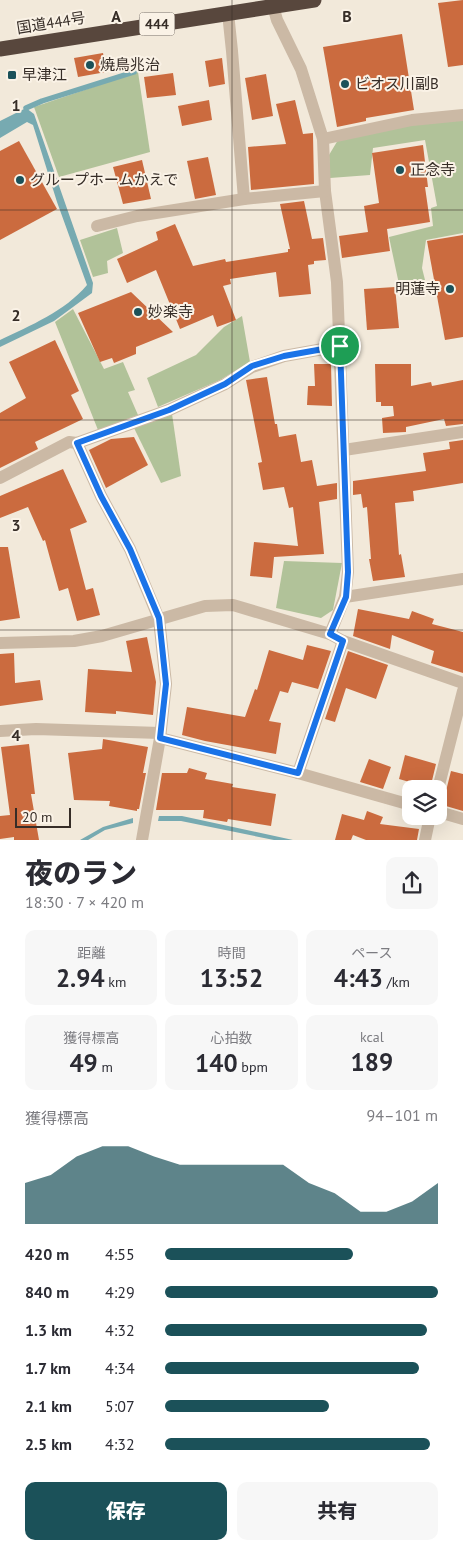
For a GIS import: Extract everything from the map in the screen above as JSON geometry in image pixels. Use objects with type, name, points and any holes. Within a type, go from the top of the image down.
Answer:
[{"type":"highway","name":"国道444号","points":[[0,49],[228,13],[251,5],[273,6],[314,0]]},
{"type":"street","points":[[273,6],[277,20],[301,69],[323,139],[325,191],[338,282],[348,572],[346,597],[330,634]]},
{"type":"street","points":[[228,13],[244,199]]},
{"type":"street","points":[[323,139],[412,120],[463,115]]},
{"type":"street","points":[[97,226],[137,216],[244,199],[325,191]]},
{"type":"street","points":[[0,478],[69,442],[77,443],[169,410],[225,384],[252,366],[284,356],[340,346]]},
{"type":"street","points":[[344,450],[463,432]]},
{"type":"street","points":[[77,443],[101,496],[130,549],[159,618],[166,684],[160,736],[142,840]]},
{"type":"street","points":[[346,597],[463,580]]},
{"type":"street","points":[[0,643],[74,641],[102,636],[205,606],[233,605],[330,634],[343,641],[463,683]]},
{"type":"street","points":[[298,773],[343,641]]},
{"type":"street","points":[[440,780],[463,691]]},
{"type":"street","points":[[0,731],[36,728],[160,736],[402,802]]},
{"type":"street","points":[[447,814],[463,819]]},
{"type":"street","points":[[425,840],[428,825]]},
{"type":"green space","points":[[138,72],[150,152],[59,177],[34,107]]},
{"type":"green space","points":[[463,120],[463,233],[426,240],[422,268],[427,288],[400,289],[389,237],[433,226],[431,208],[437,206],[425,140],[373,148],[370,175],[330,178],[329,155],[338,140],[417,124]]},
{"type":"green space","points":[[117,228],[123,253],[107,261],[108,273],[93,277],[80,240]]},
{"type":"green space","points":[[73,309],[104,369],[123,362],[135,390],[128,392],[138,415],[98,430],[55,322]]},
{"type":"green space","points":[[242,316],[250,362],[220,380],[158,407],[147,378],[196,355],[224,327]]},
{"type":"green space","points":[[172,414],[181,476],[161,483],[134,428]]},
{"type":"green space","points":[[284,561],[342,563],[333,610],[321,618],[276,608]]},
{"type":"water","points":[[26,108],[34,114],[93,283],[92,293],[54,321],[0,347],[0,340],[58,310],[87,285],[57,202],[33,125],[27,122],[0,138],[0,121]]},
{"type":"water","points":[[159,816],[182,816],[293,840],[274,840],[181,821],[158,821]]},
{"type":"water","points":[[133,818],[133,823],[105,830],[88,840],[80,840],[103,827]]},
{"type":"building","points":[[463,0],[463,65],[448,67],[438,3]]},
{"type":"building","points":[[402,34],[414,110],[366,118],[366,121],[337,127],[323,47]]},
{"type":"building","name":"焼鳥兆治","points":[[103,53],[106,72],[78,77],[74,58]]},
{"type":"building","points":[[222,58],[225,84],[209,87],[205,61]]},
{"type":"building","points":[[173,73],[176,95],[147,98],[144,77]]},
{"type":"building","points":[[266,74],[273,116],[252,120],[245,78]]},
{"type":"building","points":[[209,100],[212,120],[182,126],[178,106]]},
{"type":"building","points":[[295,100],[303,134],[313,133],[314,184],[251,190],[248,147],[286,144],[276,104]]},
{"type":"building","name":"グループホームかえで","points":[[19,141],[57,209],[0,240],[0,151]]},
{"type":"building","points":[[423,145],[428,187],[425,187],[430,222],[387,229],[390,251],[342,258],[339,236],[368,232],[364,206],[379,203],[372,153]]},
{"type":"building","points":[[208,157],[216,195],[195,199],[187,161]]},
{"type":"building","points":[[142,160],[151,199],[123,204],[113,167]]},
{"type":"building","points":[[304,201],[312,239],[323,238],[326,260],[314,261],[314,264],[308,265],[311,294],[279,297],[276,272],[230,279],[231,284],[223,286],[236,320],[217,327],[213,315],[180,329],[156,270],[127,283],[117,259],[158,240],[156,232],[175,224],[193,266],[225,259],[226,262],[288,252],[288,249],[290,249],[280,204]]},
{"type":"building","name":"明蓮寺","points":[[463,235],[463,337],[445,340],[427,241]]},
{"type":"building","points":[[395,287],[399,328],[367,330],[364,289]]},
{"type":"building","name":"妙楽寺","points":[[131,292],[173,332],[136,347],[136,354],[114,363],[112,358],[100,362],[78,313]]},
{"type":"building","points":[[55,340],[79,391],[71,395],[83,419],[35,442],[38,449],[0,468],[0,413],[26,398],[9,362]]},
{"type":"building","points":[[314,364],[331,364],[332,406],[307,405],[308,386],[315,386]]},
{"type":"building","points":[[375,364],[411,364],[411,386],[431,382],[432,386],[463,380],[463,424],[446,426],[444,419],[406,427],[406,432],[383,433],[382,418],[394,416],[393,406],[381,406],[381,402],[376,402]]},
{"type":"building","points":[[267,377],[279,437],[296,434],[301,462],[312,460],[317,486],[337,483],[337,499],[319,502],[324,554],[274,557],[272,578],[250,576],[254,542],[298,546],[293,507],[289,508],[284,487],[263,490],[258,463],[262,462],[246,380]]},
{"type":"building","points":[[134,437],[148,465],[106,488],[89,450],[111,439]]},
{"type":"building","points":[[463,440],[463,483],[413,491],[414,501],[395,503],[399,555],[401,554],[405,577],[373,581],[369,559],[371,559],[367,507],[363,508],[361,494],[353,495],[353,481],[426,471],[423,453],[450,449],[449,442]]},
{"type":"building","points":[[63,469],[87,522],[70,529],[86,590],[93,588],[100,615],[77,621],[68,588],[59,591],[45,540],[43,541],[28,507],[0,518],[0,496]]},
{"type":"building","points":[[0,547],[8,547],[20,618],[0,621]]},
{"type":"building","points":[[358,609],[409,619],[412,611],[434,619],[432,624],[463,632],[463,673],[431,663],[434,651],[392,635],[390,649],[353,636]]},
{"type":"building","points":[[147,637],[156,682],[153,715],[116,711],[116,714],[85,712],[88,669],[132,672],[126,641]]},
{"type":"building","points":[[307,645],[331,651],[318,689],[292,682],[288,693],[280,691],[269,721],[281,723],[276,754],[182,735],[187,707],[245,717],[255,689],[257,690],[269,650],[303,660]]},
{"type":"building","points":[[348,651],[388,665],[376,699],[346,688],[335,722],[325,719]]},
{"type":"building","points":[[14,653],[15,683],[40,680],[43,700],[0,706],[0,654]]},
{"type":"building","points":[[103,739],[148,747],[143,773],[146,773],[137,811],[109,806],[110,801],[74,800],[68,753],[102,749]]},
{"type":"building","points":[[29,744],[35,794],[31,794],[39,840],[14,840],[14,837],[0,839],[0,816],[10,815],[1,747]]},
{"type":"building","points":[[405,755],[436,764],[432,780],[399,779]]},
{"type":"building","points":[[369,759],[391,767],[383,789],[360,782]]},
{"type":"building","points":[[189,768],[207,773],[205,779],[233,784],[232,787],[276,794],[271,826],[228,819],[227,822],[203,818],[204,810],[156,810],[162,773],[187,773]]},
{"type":"building","points":[[451,771],[463,774],[463,811],[447,806],[447,787]]},
{"type":"building","points":[[367,811],[383,817],[380,824],[419,829],[417,840],[366,840],[353,835],[351,840],[335,840],[342,814],[364,820]]},
{"type":"waterway","points":[[26,108],[42,101],[134,72]]},
{"type":"place","name":"焼鳥兆治","points":[[90,65]]},
{"type":"place","name":"早津江","points":[[12,75]]},
{"type":"place","name":"ビオス川副B","points":[[345,84]]},
{"type":"place","name":"正念寺","points":[[400,170]]},
{"type":"place","name":"グループホームかえで","points":[[20,180]]},
{"type":"place","name":"明蓮寺","points":[[450,289]]},
{"type":"place","name":"妙楽寺","points":[[138,312]]},
{"type":"route","points":[[340,346],[348,572],[346,597],[330,634],[343,641],[298,773],[160,738],[166,684],[159,618],[130,549],[101,496],[77,443],[169,410],[225,384],[252,366],[284,356],[340,346]]}]
